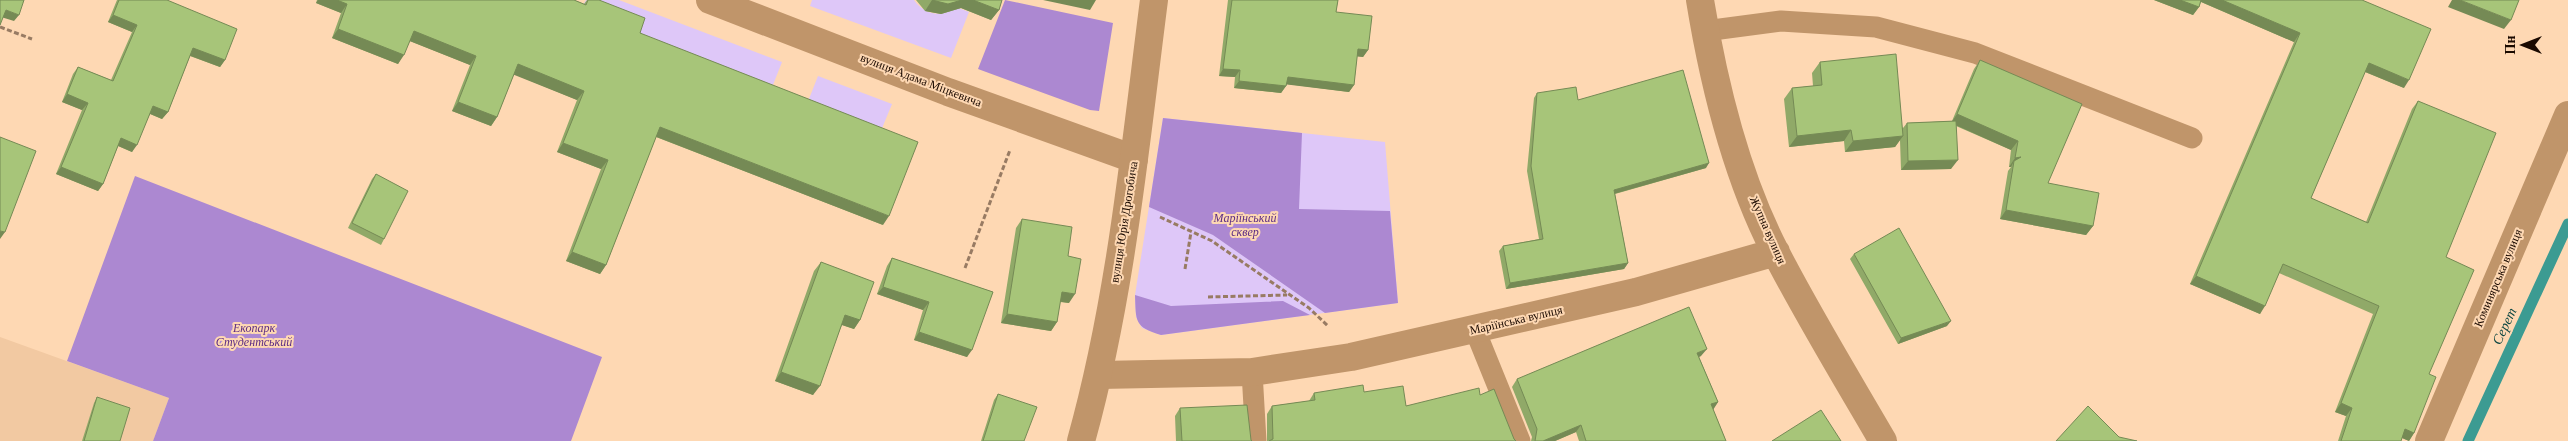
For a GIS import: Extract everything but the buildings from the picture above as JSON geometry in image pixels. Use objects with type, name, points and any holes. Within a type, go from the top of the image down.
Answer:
[{"type":"street","name":"вулиця Адама Міцкевича","points":[[710,0],[948,92],[1134,159]]},
{"type":"street","name":"вулиця Юрія Дрогобича","points":[[1081,441],[1100,375],[1134,159],[1154,0]]},
{"type":"street","name":"Жупна вулиця","points":[[1700,0],[1721,100],[1743,174],[1776,252],[1883,441]]},
{"type":"street","name":"Коминярська вулиця","points":[[2429,441],[2568,115]]},
{"type":"street","name":"Маріїнська вулиця","points":[[1100,375],[1252,372],[1351,356],[1475,330],[1636,292],[1776,252]]},
{"type":"lane","points":[[1705,31],[1781,21],[1876,27],[1922,37],[1975,53],[2192,138]]},
{"type":"lane","points":[[1475,330],[1520,441]]},
{"type":"lane","points":[[1252,372],[1256,441]]},
{"type":"path","points":[[0,27],[32,39]]},
{"type":"path","points":[[965,268],[1012,146]]},
{"type":"path","points":[[1153,214],[1212,241],[1325,321]]},
{"type":"path","points":[[1184,269],[1192,232]]},
{"type":"path","points":[[1208,297],[1287,295]]},
{"type":"shaded area","points":[[0,337],[169,398],[153,441],[0,441]]},
{"type":"green space","points":[[586,0],[619,0],[782,62],[769,95],[633,42],[583,5]]},
{"type":"green space","points":[[812,0],[914,0],[928,12],[945,13],[956,7],[969,12],[951,58],[810,6]]},
{"type":"green space","points":[[1005,0],[1113,23],[1099,111],[1090,110],[978,69]]},
{"type":"green space","points":[[818,76],[892,104],[878,138],[805,109]]},
{"type":"green space","name":"Маріїнський сквер","points":[[1163,118],[1385,142],[1398,303],[1161,335],[1142,328],[1136,317],[1135,295]]},
{"type":"green space","points":[[1163,118],[1302,133],[1299,209],[1390,211],[1398,303],[1325,313],[1213,235],[1149,207]]},
{"type":"green space","name":"Екопарк Студентський","points":[[135,176],[602,357],[571,441],[153,441],[169,398],[67,361]]},
{"type":"green space","points":[[1135,295],[1171,306],[1283,301],[1310,315],[1161,335],[1146,329],[1138,322]]},
{"type":"waterway","name":"Серет","points":[[2468,441],[2568,224]]}]
